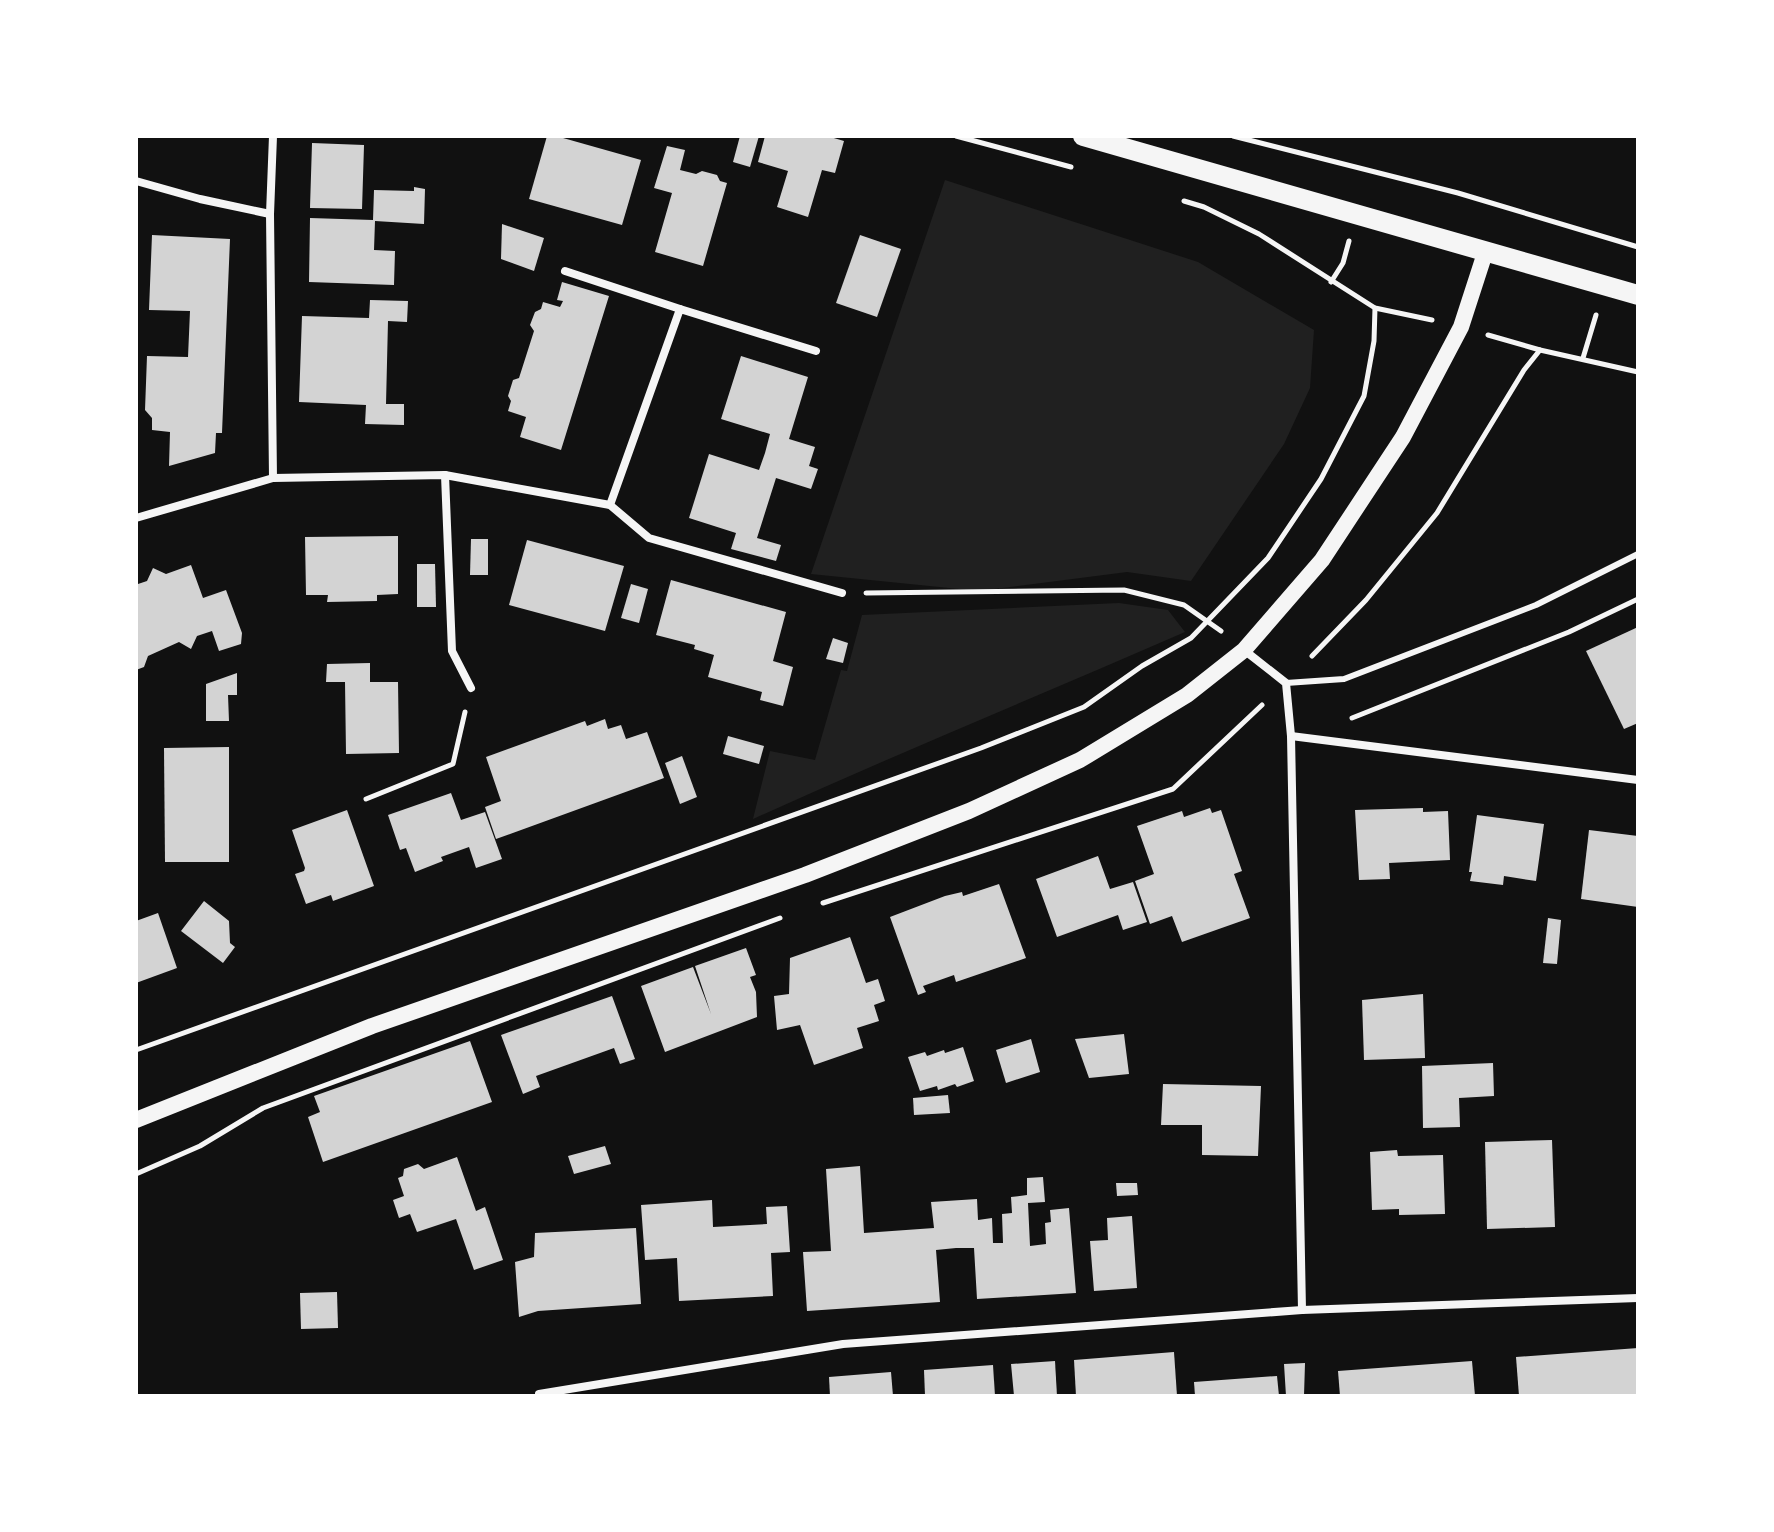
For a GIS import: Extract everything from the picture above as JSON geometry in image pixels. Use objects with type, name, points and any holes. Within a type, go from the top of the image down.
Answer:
[{"type":"main road","points":[[1083,136],[1638,295]]},
{"type":"main road","points":[[136,1120],[372,1026],[805,875],[969,811],[1080,760],[1187,695],[1244,650],[1322,560],[1403,437],[1461,327],[1485,253]]},
{"type":"street","points":[[273,136],[270,214],[273,478]]},
{"type":"street","points":[[136,181],[270,214]]},
{"type":"street","points":[[565,271],[816,351]]},
{"type":"street","points":[[610,505],[680,309]]},
{"type":"street","points":[[445,475],[452,651],[471,688]]},
{"type":"street","points":[[136,518],[273,478],[445,475],[610,505],[649,538],[842,593]]},
{"type":"street","points":[[1244,650],[1286,683],[1291,736],[1302,1310]]},
{"type":"street","points":[[1291,736],[1638,780]]},
{"type":"street","points":[[539,1394],[843,1344],[1302,1310],[1638,1298]]},
{"type":"lane","points":[[1286,683],[1344,679],[1536,605],[1638,554]]},
{"type":"path","points":[[956,136],[1082,171]]},
{"type":"path","points":[[1233,136],[1458,193],[1638,247]]},
{"type":"path","points":[[136,1050],[996,742],[1084,707],[1142,666],[1191,638],[1268,558],[1321,479],[1364,396],[1374,341],[1375,308],[1259,234],[1204,207],[1173,198]]},
{"type":"path","points":[[1583,358],[1604,286]]},
{"type":"path","points":[[814,906],[1173,789],[1286,683],[1366,600],[1437,513],[1524,370],[1540,350],[1638,372]]},
{"type":"path","points":[[842,593],[1124,590],[1184,605],[1244,650]]},
{"type":"path","points":[[1338,742],[1347,720],[1569,632],[1638,599]]},
{"type":"path","points":[[366,799],[453,764],[471,688]]},
{"type":"path","points":[[136,1174],[200,1146],[263,1108],[784,917]]},
{"type":"shaded area","points":[[945,180],[1198,262],[1314,330],[1310,388],[1284,444],[1191,581],[1127,572],[979,591],[811,574]]},
{"type":"shaded area","points":[[1119,603],[1168,610],[1185,632],[753,819],[770,751],[815,760],[841,670],[847,671],[862,615]]},
{"type":"building","points":[[547,136],[641,160],[622,225],[529,199]]},
{"type":"building","points":[[740,136],[759,136],[750,167],[733,162]]},
{"type":"building","points":[[765,136],[827,136],[844,141],[835,173],[822,170],[808,217],[777,207],[788,171],[758,162]]},
{"type":"building","points":[[312,143],[364,145],[362,209],[310,208]]},
{"type":"building","points":[[667,146],[685,150],[680,170],[717,175],[720,181],[727,183],[703,266],[655,252],[672,193],[654,188]]},
{"type":"building","points":[[414,187],[425,189],[424,224],[375,221],[374,250],[395,251],[394,285],[309,282],[310,218],[373,220],[374,190],[414,191]]},
{"type":"building","points":[[502,224],[544,238],[534,271],[501,259]]},
{"type":"building","points":[[152,235],[230,239],[222,433],[216,433],[215,453],[169,466],[170,432],[152,430],[152,418],[145,410],[147,356],[188,357],[190,311],[149,310]]},
{"type":"building","points":[[860,235],[901,249],[877,317],[836,303]]},
{"type":"building","points":[[562,282],[609,296],[561,450],[520,437],[526,417],[508,411],[511,401],[508,396],[513,380],[519,378],[534,331],[530,325],[535,312],[541,309],[543,302],[560,307],[563,301],[557,300]]},
{"type":"building","points":[[370,300],[408,301],[407,322],[388,321],[386,404],[404,404],[404,425],[365,424],[366,405],[299,402],[302,316],[369,318]]},
{"type":"building","points":[[741,356],[808,377],[789,439],[815,447],[809,466],[818,469],[811,489],[776,478],[757,538],[781,545],[776,561],[731,549],[736,533],[689,518],[709,454],[759,470],[765,453],[770,434],[721,419]]},
{"type":"building","points":[[398,536],[398,594],[377,595],[377,601],[327,602],[328,595],[306,595],[305,537]]},
{"type":"building","points":[[471,539],[488,539],[488,575],[470,575]]},
{"type":"building","points":[[527,540],[624,566],[605,631],[509,605]]},
{"type":"building","points":[[417,564],[435,564],[436,607],[417,607]]},
{"type":"building","points":[[191,565],[203,598],[226,590],[242,633],[241,644],[219,651],[212,631],[197,636],[191,649],[179,642],[148,656],[144,667],[136,670],[138,584],[147,581],[153,568],[166,574]]},
{"type":"building","points":[[671,580],[786,612],[773,661],[793,667],[783,706],[760,700],[762,692],[708,677],[714,655],[694,649],[695,645],[656,635]]},
{"type":"building","points":[[631,584],[648,589],[639,623],[621,618]]},
{"type":"building","points":[[1638,627],[1638,723],[1624,729],[1586,651]]},
{"type":"building","points":[[833,638],[848,643],[843,663],[826,659]]},
{"type":"building","points":[[370,663],[370,682],[398,682],[399,753],[346,754],[345,682],[326,682],[327,664]]},
{"type":"building","points":[[237,673],[237,695],[228,695],[229,721],[206,721],[206,684]]},
{"type":"building","points":[[605,719],[608,729],[621,725],[626,739],[647,732],[664,778],[496,839],[485,807],[501,801],[486,757],[585,721],[587,726]]},
{"type":"building","points":[[728,736],[764,746],[759,764],[723,754]]},
{"type":"building","points":[[229,747],[229,862],[165,862],[164,748]]},
{"type":"building","points":[[682,756],[697,797],[680,804],[665,763]]},
{"type":"building","points":[[451,793],[461,820],[485,812],[502,859],[476,868],[469,847],[441,857],[443,861],[415,872],[406,848],[400,850],[388,815]]},
{"type":"building","points":[[1210,808],[1212,813],[1221,810],[1242,871],[1234,874],[1250,918],[1182,942],[1172,916],[1150,924],[1135,881],[1154,874],[1137,826],[1182,811],[1184,817]]},
{"type":"building","points":[[1423,808],[1423,812],[1448,811],[1450,860],[1389,863],[1390,879],[1359,880],[1355,810]]},
{"type":"building","points":[[347,810],[374,886],[333,901],[331,895],[306,904],[295,874],[305,868],[292,830]]},
{"type":"building","points":[[1477,815],[1544,824],[1536,881],[1504,876],[1503,885],[1470,881]]},
{"type":"building","points":[[1589,830],[1638,836],[1638,907],[1581,899]]},
{"type":"building","points":[[1098,856],[1110,889],[1133,882],[1147,922],[1123,930],[1118,915],[1057,937],[1036,879]]},
{"type":"building","points":[[999,884],[1026,958],[956,982],[954,975],[923,986],[926,992],[918,995],[890,917],[945,896],[962,892],[963,896]]},
{"type":"building","points":[[204,901],[229,921],[230,943],[235,947],[223,963],[181,931]]},
{"type":"building","points":[[158,913],[177,968],[136,983],[136,921]]},
{"type":"building","points":[[1548,918],[1561,920],[1557,964],[1543,963]]},
{"type":"building","points":[[850,937],[866,983],[878,979],[885,1001],[874,1005],[879,1021],[857,1028],[863,1048],[814,1065],[800,1025],[777,1030],[774,996],[789,994],[790,958]]},
{"type":"building","points":[[746,948],[756,975],[750,977],[756,992],[757,1017],[665,1052],[641,986],[693,967],[711,1014],[695,966]]},
{"type":"building","points":[[1423,994],[1425,1058],[1364,1060],[1362,1000]]},
{"type":"building","points":[[612,996],[635,1059],[620,1064],[614,1048],[536,1076],[540,1087],[523,1094],[501,1035]]},
{"type":"building","points":[[1124,1034],[1129,1074],[1089,1078],[1075,1039]]},
{"type":"building","points":[[1031,1039],[1040,1072],[1006,1083],[996,1050]]},
{"type":"building","points":[[470,1041],[492,1102],[323,1162],[308,1117],[320,1112],[314,1096]]},
{"type":"building","points":[[963,1047],[974,1081],[957,1087],[955,1084],[938,1090],[937,1086],[920,1091],[908,1057],[925,1052],[927,1056],[944,1050],[945,1053]]},
{"type":"building","points":[[1493,1063],[1494,1096],[1459,1098],[1460,1127],[1423,1128],[1422,1066]]},
{"type":"building","points":[[1163,1084],[1261,1086],[1258,1156],[1202,1155],[1202,1125],[1161,1125]]},
{"type":"building","points":[[948,1095],[950,1113],[914,1115],[913,1098]]},
{"type":"building","points":[[1552,1140],[1555,1227],[1487,1229],[1485,1142]]},
{"type":"building","points":[[605,1146],[611,1164],[574,1174],[568,1156]]},
{"type":"building","points":[[1397,1150],[1398,1156],[1443,1155],[1445,1214],[1399,1215],[1399,1209],[1372,1210],[1370,1152]]},
{"type":"building","points":[[457,1157],[476,1211],[485,1207],[503,1260],[474,1270],[456,1219],[417,1232],[410,1214],[399,1218],[393,1200],[404,1196],[398,1178],[403,1176],[404,1169],[418,1164],[424,1169]]},
{"type":"building","points":[[860,1166],[864,1233],[934,1228],[931,1202],[977,1199],[978,1220],[992,1218],[993,1243],[1003,1243],[1002,1214],[1012,1213],[1011,1197],[1027,1195],[1027,1178],[1043,1177],[1045,1202],[1028,1203],[1030,1246],[1046,1244],[1045,1223],[1051,1222],[1050,1210],[1069,1208],[1076,1293],[977,1299],[974,1248],[956,1248],[936,1250],[940,1302],[807,1311],[803,1252],[831,1251],[826,1169]]},
{"type":"building","points":[[1116,1183],[1137,1183],[1138,1195],[1117,1196]]},
{"type":"building","points":[[712,1200],[713,1227],[767,1224],[766,1207],[787,1206],[790,1252],[771,1253],[773,1296],[679,1301],[677,1258],[645,1260],[641,1205]]},
{"type":"building","points":[[1132,1216],[1137,1288],[1094,1291],[1090,1241],[1108,1240],[1107,1218]]},
{"type":"building","points":[[636,1228],[641,1304],[538,1311],[519,1317],[515,1262],[534,1257],[535,1233]]},
{"type":"building","points":[[337,1292],[338,1328],[301,1329],[300,1293]]},
{"type":"building","points":[[1638,1348],[1638,1396],[1519,1396],[1516,1357]]},
{"type":"building","points":[[1174,1352],[1177,1396],[1076,1396],[1074,1360]]},
{"type":"building","points":[[1055,1361],[1057,1396],[1014,1396],[1011,1364]]},
{"type":"building","points":[[1472,1361],[1475,1396],[1340,1396],[1338,1371]]},
{"type":"building","points":[[1305,1363],[1304,1396],[1286,1396],[1284,1364]]},
{"type":"building","points":[[993,1365],[995,1396],[925,1396],[924,1370]]},
{"type":"building","points":[[891,1372],[893,1396],[830,1396],[829,1377]]},
{"type":"building","points":[[1277,1376],[1279,1396],[1195,1396],[1194,1382]]}]
